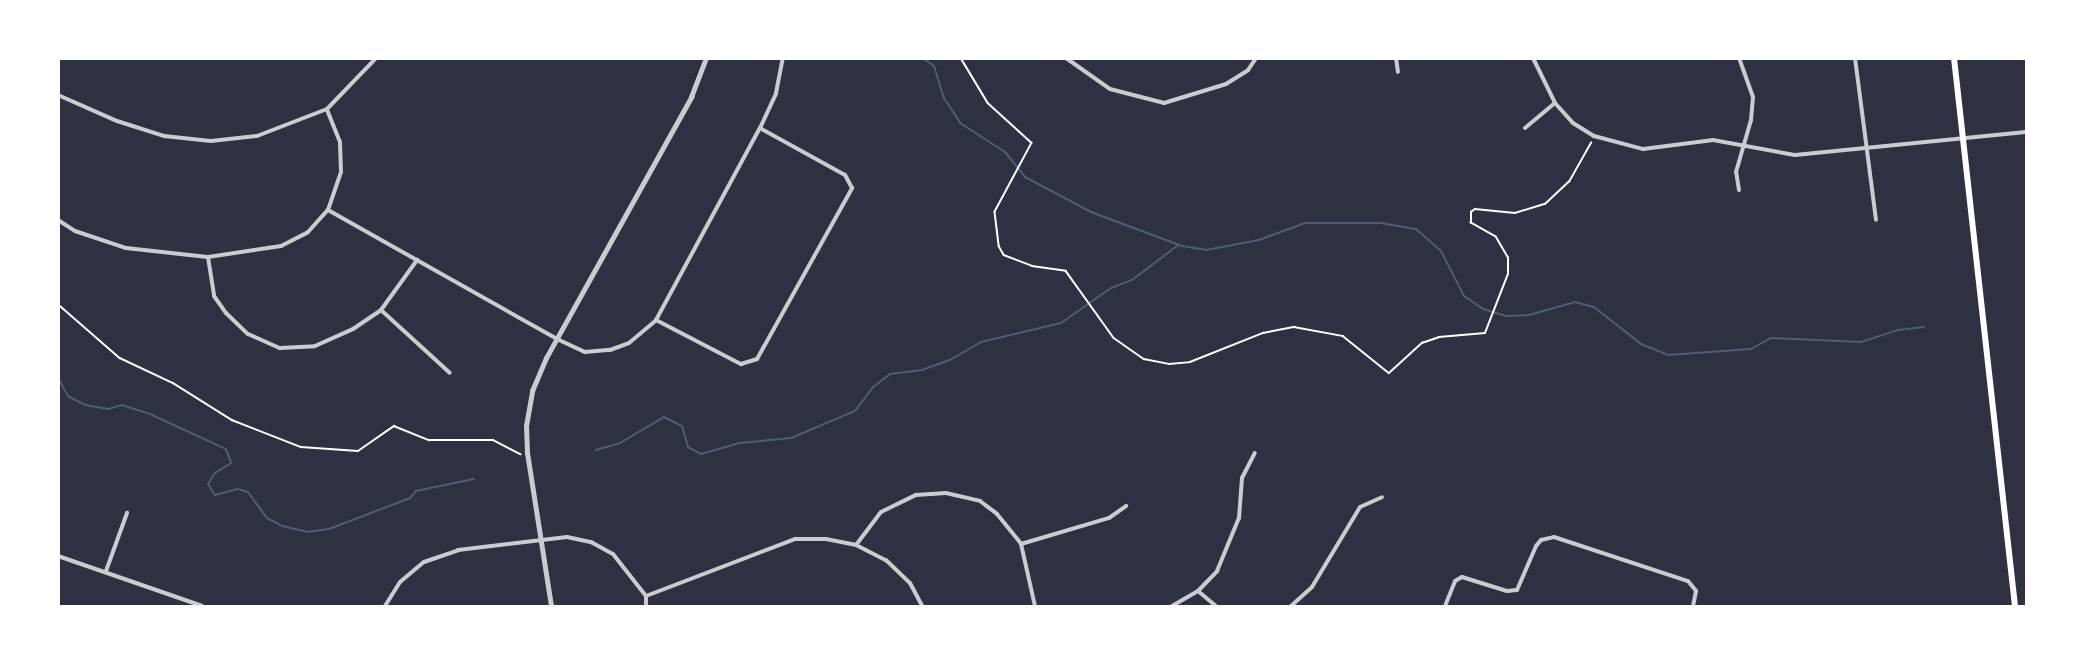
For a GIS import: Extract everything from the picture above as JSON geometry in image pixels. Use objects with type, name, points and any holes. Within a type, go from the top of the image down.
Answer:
[{"type":"main road","points":[[1954,58],[2015,606]]},
{"type":"street","points":[[58,95],[117,121],[164,136],[211,141],[257,136],[327,109],[376,58]]},
{"type":"street","points":[[551,606],[527,453],[526,426],[532,391],[557,339],[691,97],[706,58]]},
{"type":"street","points":[[328,210],[557,339],[585,352],[610,350],[630,343],[656,320],[760,128],[776,93],[783,58]]},
{"type":"street","points":[[1066,58],[1110,89],[1164,103],[1226,84],[1248,70],[1256,58]]},
{"type":"street","points":[[1396,58],[1398,72]]},
{"type":"street","points":[[1533,58],[1555,103],[1573,123],[1594,136],[1643,149],[1713,140],[1795,155],[2026,132]]},
{"type":"street","points":[[1738,190],[1736,172],[1744,146],[1753,98],[1739,58]]},
{"type":"street","points":[[1855,58],[1876,220]]},
{"type":"street","points":[[1525,128],[1555,103]]},
{"type":"street","points":[[58,220],[75,231],[126,248],[208,257],[281,246],[308,232],[328,210],[343,159],[327,109]]},
{"type":"street","points":[[656,320],[741,364],[757,359],[847,198],[852,188],[845,175],[760,128]]},
{"type":"street","points":[[208,257],[214,296],[226,313],[248,334],[280,348],[315,346],[353,329],[381,310],[417,260]]},
{"type":"street","points":[[381,310],[450,373]]},
{"type":"street","points":[[1172,606],[1198,591],[1217,571],[1230,548],[1239,518],[1242,478],[1255,453]]},
{"type":"street","points":[[856,545],[881,513],[916,495],[946,493],[980,501],[997,514],[1021,544],[1035,606]]},
{"type":"street","points":[[1291,606],[1312,587],[1360,507],[1382,497]]},
{"type":"street","points":[[1021,544],[1109,518],[1126,506]]},
{"type":"street","points":[[106,571],[127,513]]},
{"type":"street","points":[[385,606],[399,582],[424,562],[458,550],[567,537],[605,550],[628,568],[646,596],[646,606]]},
{"type":"street","points":[[1445,606],[1451,588],[1462,577],[1507,591],[1517,590],[1536,546],[1541,540],[1554,537],[1688,581],[1696,591],[1693,606]]},
{"type":"street","points":[[646,596],[795,539],[826,539],[856,545],[886,560],[910,583],[922,606]]},
{"type":"street","points":[[58,556],[202,606]]},
{"type":"street","points":[[1198,591],[1216,606]]},
{"type":"path","points":[[961,58],[988,103],[1029,138],[1030,149],[993,219],[1004,255],[1032,266],[1066,271],[1114,338],[1133,353],[1157,362],[1190,362],[1263,333],[1294,327],[1342,336],[1389,373],[1422,343],[1448,335],[1479,335],[1491,322],[1508,274],[1508,258],[1496,237],[1471,223],[1471,212],[1475,209],[1515,213],[1545,204],[1569,182],[1594,136]]},
{"type":"path","points":[[58,304],[120,358],[172,383],[232,420],[301,447],[358,452],[394,426],[423,439],[493,440],[519,454],[527,453]]},
{"type":"waterway","points":[[923,58],[934,66],[944,98],[960,123],[1005,152],[1025,177],[1091,212],[1182,246],[1206,250],[1259,240],[1305,223],[1381,223],[1416,229],[1441,251],[1464,296],[1483,309],[1506,316],[1529,315],[1575,302],[1594,307],[1641,344],[1668,355],[1751,349],[1771,338],[1861,342],[1899,330],[1924,327]]},
{"type":"waterway","points":[[596,450],[620,443],[664,417],[682,426],[688,447],[701,454],[740,443],[791,438],[855,411],[873,387],[890,374],[922,370],[950,360],[981,342],[1061,323],[1111,288],[1132,280],[1177,246]]},
{"type":"waterway","points":[[58,378],[68,396],[85,405],[108,409],[122,405],[152,415],[226,449],[231,463],[215,473],[208,484],[215,495],[238,489],[248,492],[267,518],[282,526],[307,532],[329,529],[410,498],[416,491],[474,479]]}]
